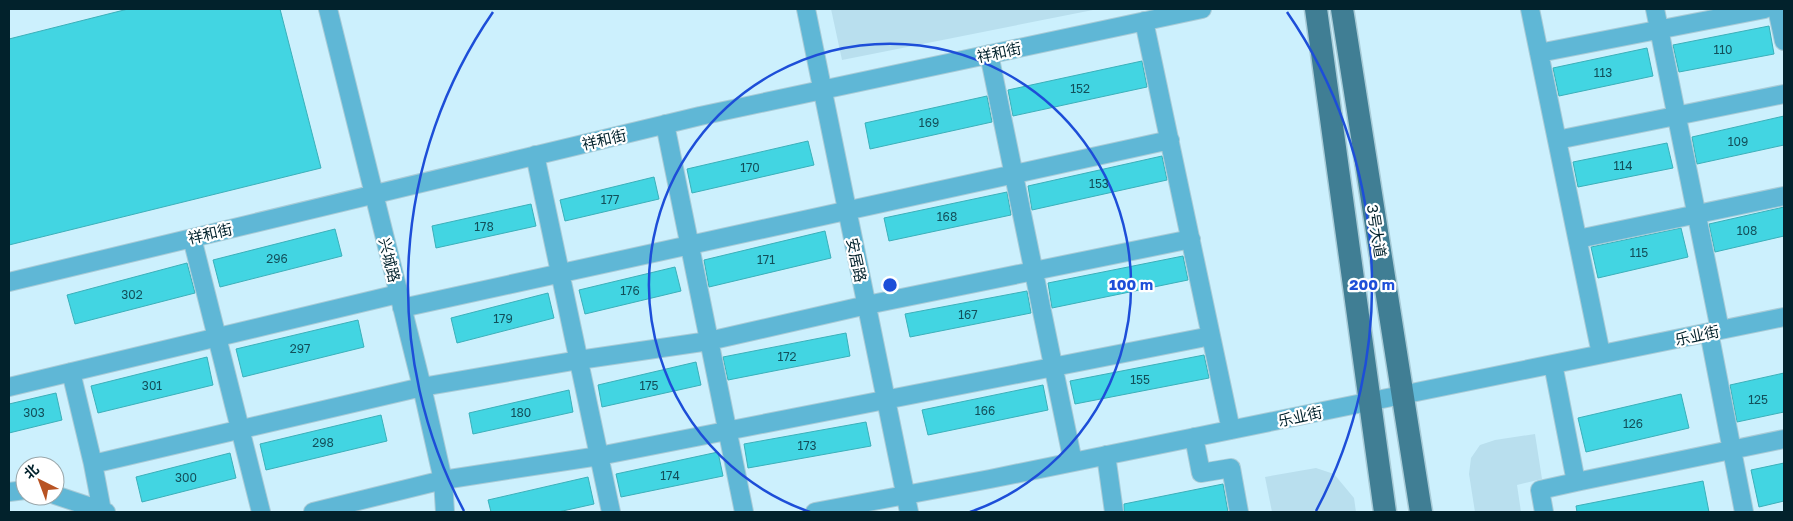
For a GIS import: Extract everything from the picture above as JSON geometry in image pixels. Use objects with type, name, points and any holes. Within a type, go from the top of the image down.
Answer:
[{"type":"main road","name":"3号大道","points":[[1316,9],[1385,512]]},
{"type":"main road","name":"3号大道","points":[[1342,9],[1420,512]]},
{"type":"street","name":"兴城路","points":[[328,9],[422,387],[443,480],[445,512]]},
{"type":"street","name":"安居路","points":[[806,9],[907,504]]},
{"type":"street","name":"祥和街","points":[[9,282],[665,124],[1202,9]]},
{"type":"street","points":[[1530,9],[1602,354]]},
{"type":"street","points":[[1655,9],[1697,214],[1732,450],[1744,512]]},
{"type":"street","points":[[1539,53],[1765,9]]},
{"type":"street","points":[[1777,9],[1784,41]]},
{"type":"street","points":[[1144,21],[1231,430]]},
{"type":"street","points":[[989,54],[1073,462]]},
{"type":"street","points":[[1557,140],[1784,94]]},
{"type":"street","points":[[665,124],[744,512]]},
{"type":"street","points":[[9,387],[217,337],[560,272],[1170,140]]},
{"type":"street","points":[[535,156],[611,512]]},
{"type":"street","points":[[1578,239],[1784,196]]},
{"type":"street","points":[[192,238],[261,512]]},
{"type":"street","points":[[93,464],[422,387],[579,360],[709,341],[866,305],[1191,239]]},
{"type":"street","name":"乐业街","points":[[821,512],[907,504],[1073,462],[1784,317]]},
{"type":"street","points":[[314,512],[443,480],[600,456],[1212,336]]},
{"type":"street","points":[[1553,364],[1576,482]]},
{"type":"street","points":[[71,372],[104,511]]},
{"type":"street","points":[[1194,438],[1201,473],[1231,468],[1239,512]]},
{"type":"street","points":[[1544,512],[1540,490],[1784,439]]},
{"type":"street","points":[[1106,455],[1114,512]]},
{"type":"street","points":[[65,498],[104,511]]},
{"type":"shaded area","points":[[831,9],[1098,9],[842,60]]},
{"type":"shaded area","points":[[1535,434],[1542,479],[1517,485],[1521,512],[1475,512],[1469,474],[1471,458],[1480,445],[1495,440]]},
{"type":"shaded area","points":[[1316,468],[1334,474],[1354,498],[1356,512],[1272,512],[1265,477]]},
{"type":"building","points":[[128,9],[280,9],[321,168],[9,245],[9,39]]},
{"type":"building","points":[[1769,26],[1774,54],[1679,72],[1673,45]]},
{"type":"building","points":[[1647,48],[1653,76],[1559,96],[1553,68]]},
{"type":"building","points":[[1142,61],[1147,87],[1013,116],[1008,90]]},
{"type":"building","points":[[987,96],[992,122],[870,149],[865,123]]},
{"type":"building","points":[[1784,116],[1784,145],[1697,164],[1692,137]]},
{"type":"building","points":[[808,141],[814,165],[692,193],[687,169]]},
{"type":"building","points":[[1667,143],[1673,168],[1578,187],[1573,162]]},
{"type":"building","points":[[1162,156],[1167,180],[1032,210],[1028,186]]},
{"type":"building","points":[[654,177],[659,199],[565,221],[560,200]]},
{"type":"building","points":[[1007,192],[1011,215],[889,241],[884,218]]},
{"type":"building","points":[[531,204],[536,226],[436,248],[432,226]]},
{"type":"building","points":[[1784,207],[1784,236],[1715,252],[1709,224]]},
{"type":"building","points":[[1681,228],[1688,257],[1598,278],[1591,247]]},
{"type":"building","points":[[335,229],[342,256],[220,287],[213,260]]},
{"type":"building","points":[[825,231],[831,258],[709,287],[704,260]]},
{"type":"building","points":[[1183,256],[1188,280],[1052,308],[1048,283]]},
{"type":"building","points":[[187,263],[195,293],[75,324],[67,295]]},
{"type":"building","points":[[675,267],[681,291],[585,314],[579,290]]},
{"type":"building","points":[[1027,291],[1031,313],[910,337],[905,314]]},
{"type":"building","points":[[548,293],[554,318],[457,343],[451,318]]},
{"type":"building","points":[[358,320],[364,347],[243,377],[236,349]]},
{"type":"building","points":[[846,333],[850,356],[728,380],[723,357]]},
{"type":"building","points":[[1204,355],[1209,378],[1075,404],[1070,381]]},
{"type":"building","points":[[207,357],[213,385],[98,413],[91,386]]},
{"type":"building","points":[[696,362],[701,385],[602,407],[598,385]]},
{"type":"building","points":[[1784,373],[1784,412],[1737,422],[1730,385]]},
{"type":"building","points":[[1043,385],[1048,410],[928,435],[922,410]]},
{"type":"building","points":[[569,390],[573,412],[473,434],[469,413]]},
{"type":"building","points":[[56,393],[62,420],[9,433],[9,404]]},
{"type":"building","points":[[1681,394],[1689,428],[1586,452],[1578,418]]},
{"type":"building","points":[[381,415],[387,441],[266,470],[260,444]]},
{"type":"building","points":[[866,422],[871,446],[748,468],[744,444]]},
{"type":"building","points":[[718,452],[723,476],[621,497],[616,474]]},
{"type":"building","points":[[230,453],[236,478],[142,502],[136,477]]},
{"type":"building","points":[[1784,463],[1784,501],[1759,507],[1751,470]]},
{"type":"building","points":[[588,477],[594,504],[558,512],[491,512],[488,500]]},
{"type":"building","points":[[1703,481],[1709,512],[1577,512],[1576,506]]},
{"type":"building","points":[[1223,484],[1228,512],[1124,512],[1124,504]]}]
